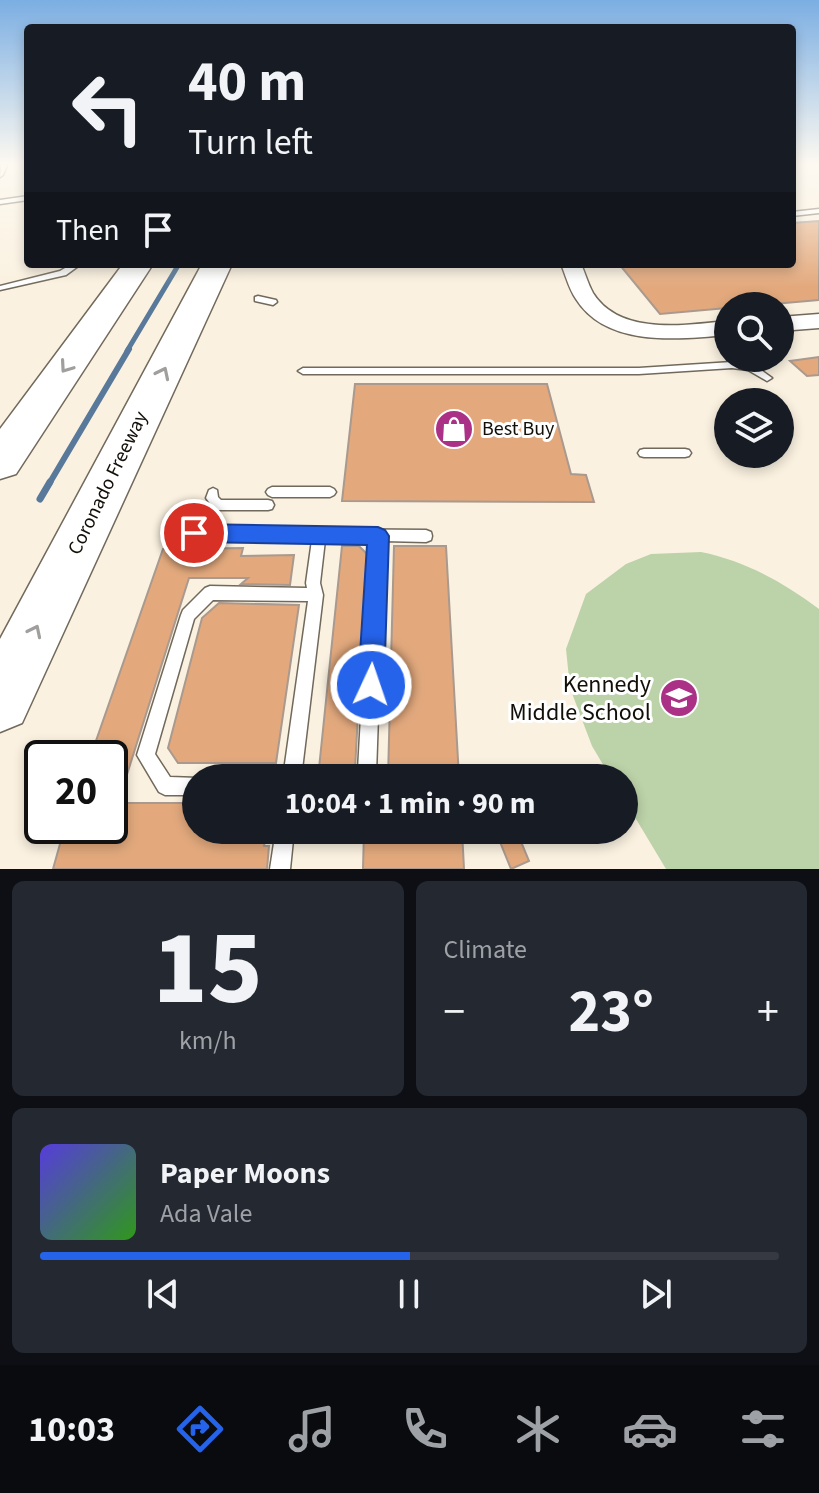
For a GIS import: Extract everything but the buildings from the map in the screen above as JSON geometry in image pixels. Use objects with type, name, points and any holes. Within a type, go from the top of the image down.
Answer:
[{"type":"highway","points":[[0,462],[133,268]]},
{"type":"highway","name":"Coronado Freeway","points":[[0,701],[215,268]]},
{"type":"highway","points":[[195,309],[227,268]]},
{"type":"street","points":[[573,268],[590,304],[621,323],[656,332],[714,329]]},
{"type":"street","points":[[794,323],[819,321]]},
{"type":"lane","points":[[796,214],[819,211]]},
{"type":"lane","points":[[0,288],[63,273],[71,268]]},
{"type":"lane","points":[[258,299],[273,302]]},
{"type":"lane","points":[[303,371],[639,371],[732,365],[751,367],[767,378]]},
{"type":"lane","points":[[644,453],[685,453]]},
{"type":"lane","points":[[213,493],[212,498],[218,505],[330,492]]},
{"type":"lane","points":[[194,533],[426,536]]},
{"type":"lane","points":[[294,764],[316,595],[313,583],[319,535]]},
{"type":"lane","points":[[367,764],[378,536]]},
{"type":"lane","points":[[182,786],[165,786],[146,755],[188,615],[210,593],[316,595]]},
{"type":"lane","points":[[280,869],[283,844]]},
{"type":"green space","name":"Kennedy Middle School","points":[[701,552],[733,561],[792,590],[819,609],[819,869],[666,869],[638,822],[638,764],[603,764],[592,746],[570,688],[566,649],[586,594],[626,564],[651,554]]},
{"type":"waterway","points":[[127,351],[177,268]]},
{"type":"waterway","points":[[49,484],[129,349]]},
{"type":"waterway","points":[[40,499],[50,482]]},
{"type":"place","name":"Best Buy","points":[[454,429]]},
{"type":"place","name":"Kennedy Middle School","points":[[679,698]]},
{"type":"route","points":[[194,533],[378,536],[371,685]]}]
